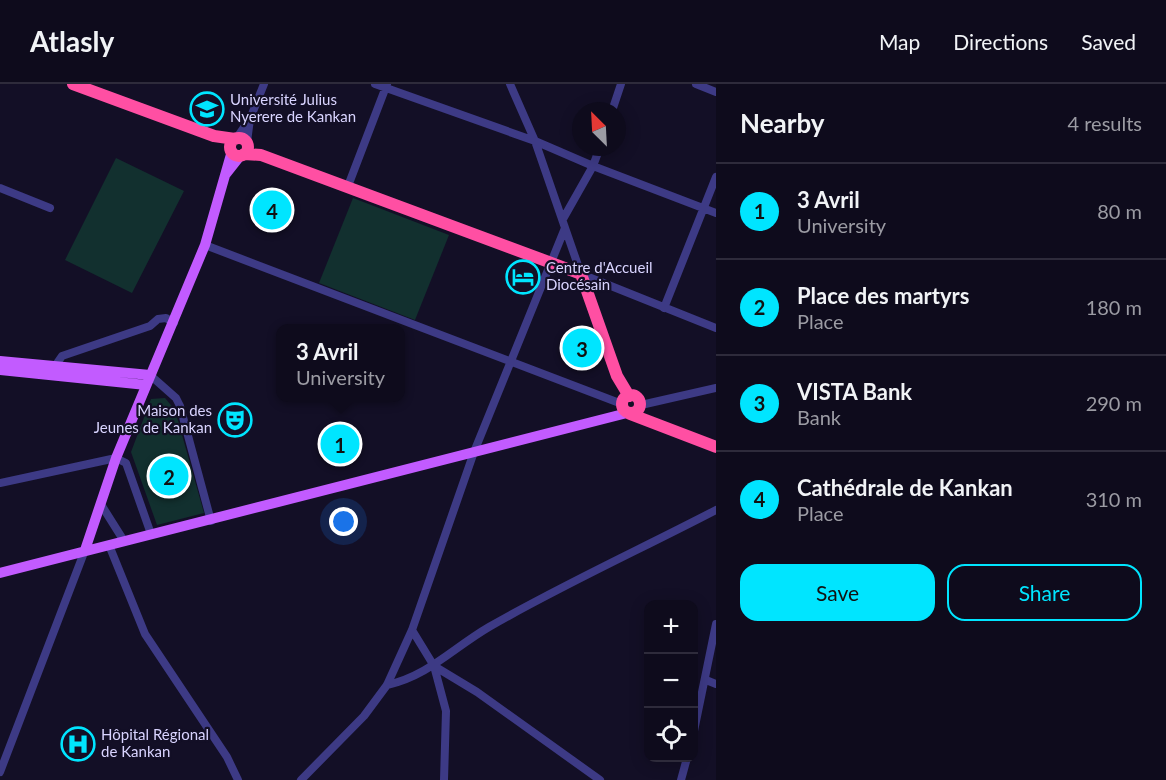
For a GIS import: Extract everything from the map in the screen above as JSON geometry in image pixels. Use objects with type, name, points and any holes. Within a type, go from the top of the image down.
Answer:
[{"type":"highway","points":[[73,84],[580,274],[629,406],[653,422],[716,447]]},
{"type":"main road","points":[[85,550],[102,506],[116,458],[205,245],[226,174],[239,147]]},
{"type":"main road","points":[[0,361],[52,372]]},
{"type":"main road","points":[[0,370],[148,380]]},
{"type":"main road","points":[[0,573],[85,550],[211,521],[474,452],[603,417],[629,406]]},
{"type":"street","points":[[239,147],[264,84]]},
{"type":"street","points":[[375,84],[386,86],[535,141],[716,213]]},
{"type":"street","points":[[510,84],[535,141],[580,274],[716,328]]},
{"type":"street","points":[[615,102],[621,84]]},
{"type":"street","points":[[696,84],[716,92]]},
{"type":"street","points":[[348,186],[386,86]]},
{"type":"street","points":[[563,219],[597,156]]},
{"type":"street","points":[[664,308],[716,177]]},
{"type":"street","points":[[0,188],[50,208]]},
{"type":"street","points":[[301,780],[364,717],[387,685],[412,630],[474,452],[565,228]]},
{"type":"street","points":[[205,245],[510,363],[629,406],[716,388]]},
{"type":"street","points":[[52,372],[62,356],[150,326],[162,317],[174,323]]},
{"type":"street","points":[[148,380],[161,383],[180,406],[211,521]]},
{"type":"street","points":[[0,483],[116,458],[126,463],[151,534]]},
{"type":"street","points":[[102,506],[124,541]]},
{"type":"street","points":[[387,685],[406,681],[434,666],[487,628],[716,510]]},
{"type":"street","points":[[109,545],[145,634],[227,757],[238,780]]},
{"type":"street","points":[[0,772],[85,550]]},
{"type":"street","points":[[698,711],[716,624]]},
{"type":"street","points":[[412,630],[434,666],[446,711],[444,780]]},
{"type":"street","points":[[434,666],[477,692],[600,780]]},
{"type":"street","points":[[706,680],[716,684]]},
{"type":"street","points":[[681,780],[686,762]]},
{"type":"green space","points":[[116,158],[184,191],[132,293],[65,260]]},
{"type":"green space","points":[[353,198],[449,235],[415,320],[319,283]]},
{"type":"green space","points":[[165,398],[175,410],[204,513],[157,525],[131,452],[151,399]]},
{"type":"place","name":"Université Julius Nyerere de Kankan","points":[[207,109]]},
{"type":"place","name":"Cathédrale de Kankan","points":[[272,210]]},
{"type":"place","name":"Centre d'Accueil Diocésain","points":[[523,277]]},
{"type":"place","name":"VISTA Bank","points":[[582,348]]},
{"type":"place","name":"Maison des Jeunes de Kankan","points":[[235,420]]},
{"type":"place","name":"3 Avril","points":[[340,444]]},
{"type":"place","name":"Place des martyrs","points":[[169,476]]},
{"type":"place","name":"Hôpital Régional de Kankan","points":[[78,744]]}]
